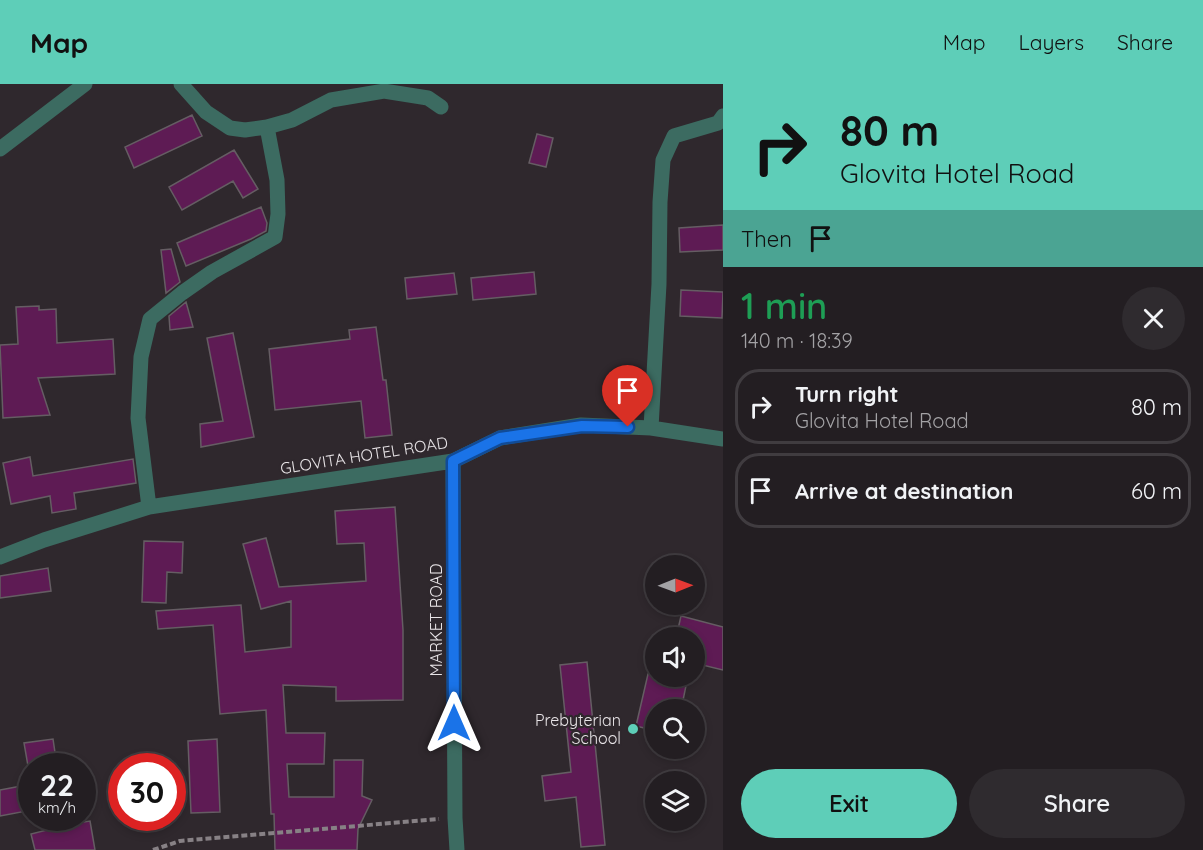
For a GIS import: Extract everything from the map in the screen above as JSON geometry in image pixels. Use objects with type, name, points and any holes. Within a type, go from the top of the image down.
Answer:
[{"type":"street","points":[[0,149],[85,84]]},
{"type":"street","points":[[181,84],[206,112],[230,128],[245,130],[292,120],[331,100],[384,91],[428,98],[441,107]]},
{"type":"street","points":[[651,428],[663,160],[674,136],[721,120]]},
{"type":"street","points":[[149,507],[138,418],[141,357],[150,319],[212,272],[275,237],[278,214],[277,180],[267,127]]},
{"type":"street","name":"GLOVITA HOTEL ROAD","points":[[0,557],[44,540],[149,507],[453,461],[500,438],[582,426],[651,428],[723,439]]},
{"type":"street","name":"MARKET ROAD","points":[[453,461],[457,850]]},
{"type":"path","points":[[153,850],[180,841],[455,818]]},
{"type":"building","points":[[192,115],[202,136],[134,168],[125,147]]},
{"type":"building","points":[[537,134],[553,138],[546,167],[529,163]]},
{"type":"building","points":[[234,150],[258,189],[243,198],[233,181],[182,210],[169,187]]},
{"type":"building","points":[[261,207],[267,223],[266,231],[186,266],[177,243]]},
{"type":"building","points":[[723,225],[723,250],[680,252],[679,228]]},
{"type":"building","points":[[171,249],[180,282],[166,293],[161,250]]},
{"type":"building","points":[[534,272],[536,294],[473,300],[471,278]]},
{"type":"building","points":[[454,273],[457,294],[407,299],[405,278]]},
{"type":"building","points":[[681,290],[723,292],[722,318],[680,316]]},
{"type":"building","points":[[186,302],[193,327],[170,330],[169,316]]},
{"type":"building","points":[[39,306],[39,310],[56,309],[57,343],[113,339],[115,374],[38,378],[50,415],[3,418],[0,345],[18,344],[16,307]]},
{"type":"building","points":[[376,327],[383,380],[386,380],[392,435],[365,438],[361,401],[275,410],[269,349],[350,339],[349,330]]},
{"type":"building","points":[[233,333],[254,437],[201,447],[200,424],[223,421],[207,338]]},
{"type":"building","points":[[30,457],[33,476],[133,459],[136,483],[74,493],[76,509],[52,513],[50,496],[11,504],[3,463]]},
{"type":"building","points":[[395,507],[403,630],[403,700],[336,701],[336,687],[283,685],[286,733],[325,733],[324,764],[287,764],[289,797],[334,797],[334,760],[363,760],[362,796],[372,800],[358,829],[357,850],[275,850],[266,710],[220,714],[213,625],[158,629],[156,611],[241,605],[245,652],[291,647],[291,601],[261,609],[243,544],[266,538],[279,587],[366,581],[364,543],[337,544],[335,511]]},
{"type":"building","points":[[144,541],[183,542],[182,573],[167,572],[166,603],[142,602]]},
{"type":"building","points":[[48,568],[51,591],[0,598],[0,576]]},
{"type":"building","points":[[681,616],[723,627],[723,670],[705,666],[705,627],[678,627]]},
{"type":"building","points":[[587,662],[605,845],[581,847],[576,797],[545,801],[542,776],[571,772],[560,665]]},
{"type":"building","points":[[645,687],[686,687],[683,699],[645,699],[645,728],[636,726]]},
{"type":"building","points":[[53,739],[55,753],[26,753],[24,743]]},
{"type":"building","points":[[217,739],[220,812],[191,813],[188,741]]},
{"type":"building","points":[[18,787],[18,813],[0,816],[0,790]]},
{"type":"building","points":[[43,831],[92,831],[95,850],[35,850],[31,834]]},
{"type":"place","name":"Prebyterian School","points":[[633,729]]},
{"type":"route","points":[[454,723],[453,461],[500,438],[582,426],[628,427]]}]
